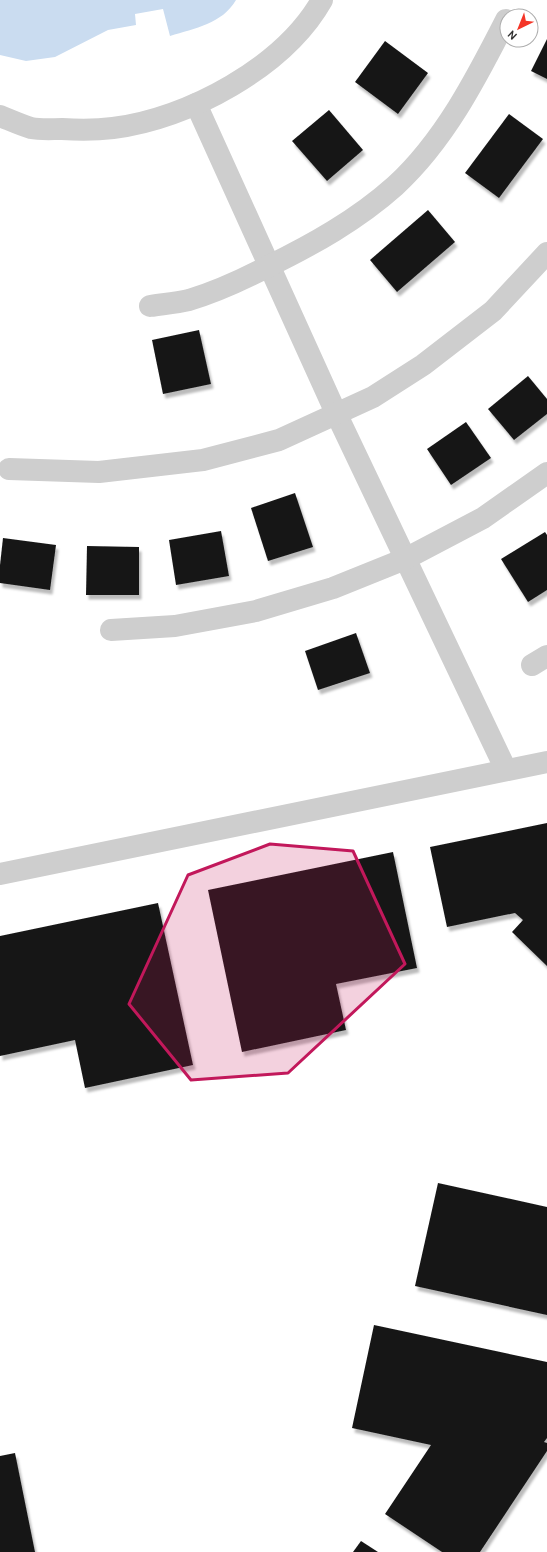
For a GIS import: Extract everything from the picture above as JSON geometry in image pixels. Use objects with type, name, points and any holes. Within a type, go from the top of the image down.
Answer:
[{"type":"lane","points":[[0,116],[32,128],[73,130],[114,128],[153,120],[196,104],[268,61],[296,35],[322,0]]},
{"type":"lane","points":[[150,306],[188,300],[232,285],[314,244],[358,214],[395,185],[426,150],[451,118],[477,77],[499,34]]},
{"type":"lane","points":[[196,104],[336,414],[506,770]]},
{"type":"lane","points":[[9,470],[99,472],[203,460],[279,440],[373,396],[424,366],[493,311],[547,253]]},
{"type":"lane","points":[[111,630],[175,626],[256,611],[333,588],[405,559],[483,518],[547,473]]},
{"type":"lane","points":[[0,874],[547,762]]},
{"type":"highlighted area","points":[[270,844],[353,851],[405,964],[288,1073],[191,1080],[129,1004],[188,875]]},
{"type":"water","points":[[0,0],[236,0],[223,15],[216,20],[170,36],[163,9],[135,14],[136,25],[108,30],[55,57],[26,61],[0,55]]},
{"type":"building","points":[[547,39],[547,79],[531,71]]},
{"type":"building","points":[[385,41],[428,73],[398,114],[355,82]]},
{"type":"building","points":[[329,110],[363,150],[327,181],[292,141]]},
{"type":"building","points":[[509,114],[543,139],[499,198],[465,173]]},
{"type":"building","points":[[428,210],[455,242],[397,292],[370,260]]},
{"type":"building","points":[[199,330],[211,384],[163,394],[152,340]]},
{"type":"building","points":[[528,376],[547,399],[547,414],[514,440],[488,409]]},
{"type":"building","points":[[466,422],[491,458],[451,485],[427,449]]},
{"type":"building","points":[[295,493],[313,547],[268,561],[251,508]]},
{"type":"building","points":[[221,531],[229,576],[176,585],[169,540]]},
{"type":"building","points":[[545,532],[547,535],[547,590],[528,602],[501,559]]},
{"type":"building","points":[[3,538],[56,545],[50,590],[0,583]]},
{"type":"building","points":[[87,546],[139,547],[139,595],[86,595]]},
{"type":"building","points":[[356,633],[370,673],[318,690],[305,651]]},
{"type":"building","points":[[547,823],[547,966],[512,932],[523,920],[515,913],[447,927],[430,847]]},
{"type":"building","points":[[393,852],[417,968],[336,984],[346,1030],[242,1052],[208,890]]},
{"type":"building","points":[[158,903],[193,1065],[85,1088],[75,1040],[0,1056],[0,936]]},
{"type":"building","points":[[438,1183],[547,1207],[547,1315],[415,1286]]},
{"type":"building","points":[[374,1325],[547,1362],[547,1438],[544,1442],[547,1443],[547,1451],[480,1552],[442,1552],[385,1514],[431,1445],[352,1428]]},
{"type":"building","points":[[15,1453],[35,1552],[0,1552],[0,1456]]},
{"type":"building","points":[[361,1541],[378,1552],[353,1552]]}]
